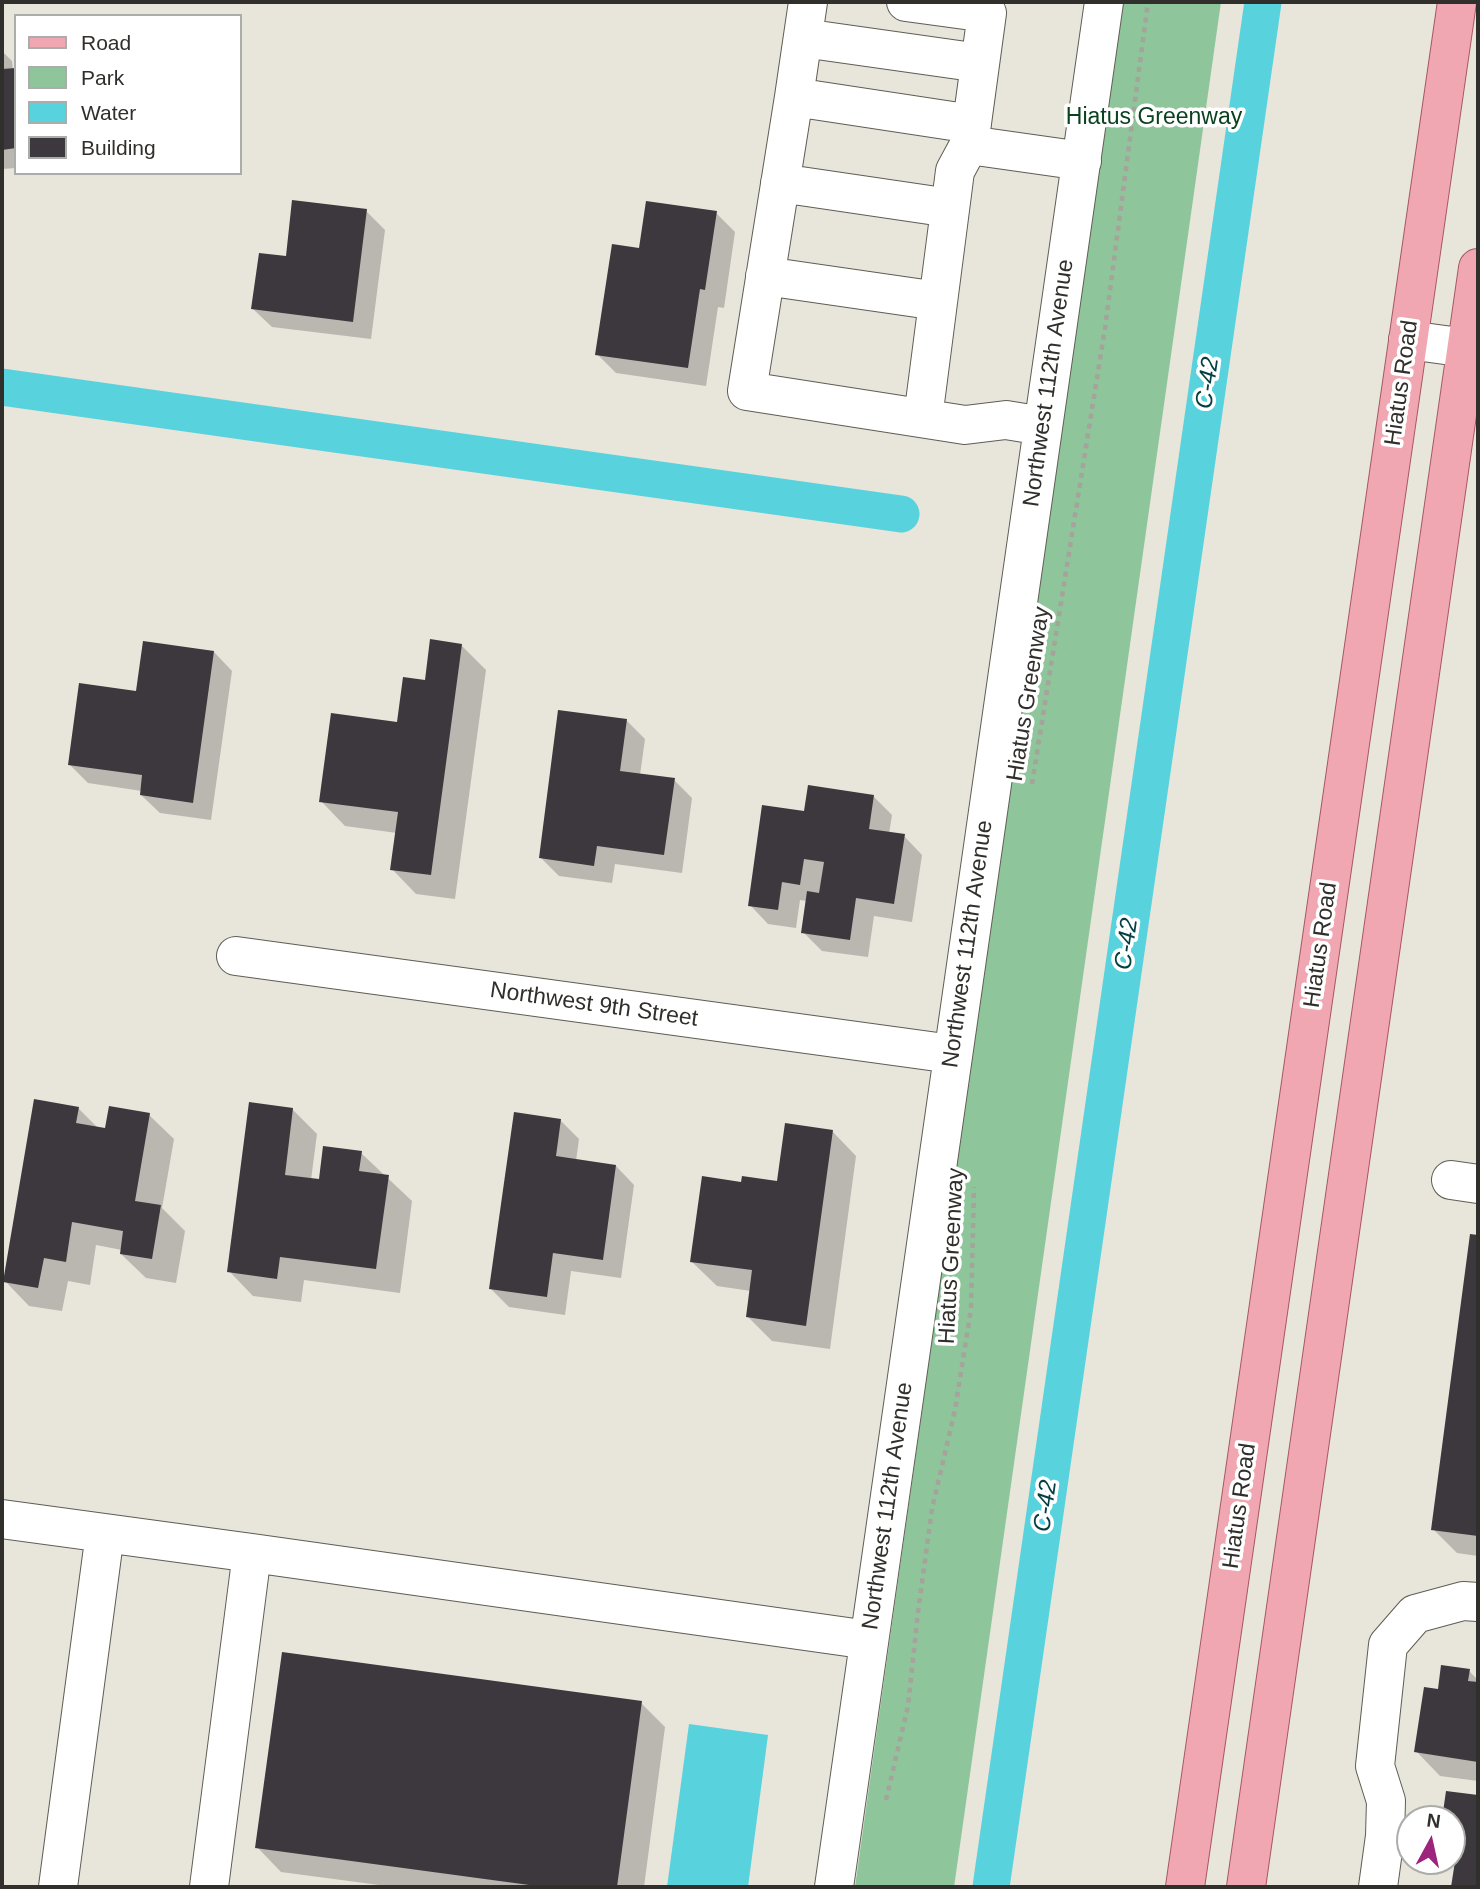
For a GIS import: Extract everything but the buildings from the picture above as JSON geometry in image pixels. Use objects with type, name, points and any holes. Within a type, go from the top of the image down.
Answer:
[{"type":"main road","name":"Hiatus Road","points":[[1185,1887],[1457,2]]},
{"type":"main road","points":[[1246,1887],[1478,268]]},
{"type":"street","points":[[906,2],[987,13],[970,134],[955,171],[923,418]]},
{"type":"street","name":"Northwest 112th Avenue","points":[[834,1887],[1104,2]]},
{"type":"street","points":[[981,63],[806,20],[747,391],[965,425],[1006,421],[1043,426]]},
{"type":"street","points":[[794,97],[1082,160]]},
{"type":"street","points":[[780,183],[950,208]]},
{"type":"street","points":[[765,276],[938,301]]},
{"type":"street","points":[[1408,340],[1467,348]]},
{"type":"street","name":"Northwest 9th Street","points":[[236,956],[952,1054]]},
{"type":"street","points":[[2,1519],[869,1640]]},
{"type":"street","points":[[58,1887],[104,1533]]},
{"type":"street","points":[[209,1887],[252,1553]]},
{"type":"street","points":[[1378,1887],[1385,1836],[1386,1801],[1375,1766],[1388,1645],[1415,1614],[1463,1601],[1478,1602]]},
{"type":"path","name":"Hiatus Greenway","points":[[1031,790],[1105,328],[1148,2]]},
{"type":"path","name":"Hiatus Greenway","points":[[884,1808],[908,1706],[932,1509],[955,1410],[971,1309],[974,1177]]},
{"type":"green space","name":"Hiatus Greenway","points":[[1120,2],[1221,2],[954,1887],[855,1887]]},
{"type":"water","points":[[689,1724],[768,1735],[748,1887],[667,1887]]},
{"type":"waterway","name":"C-42","points":[[991,1887],[1263,2]]},
{"type":"waterway","points":[[2,387],[901,514]]}]
